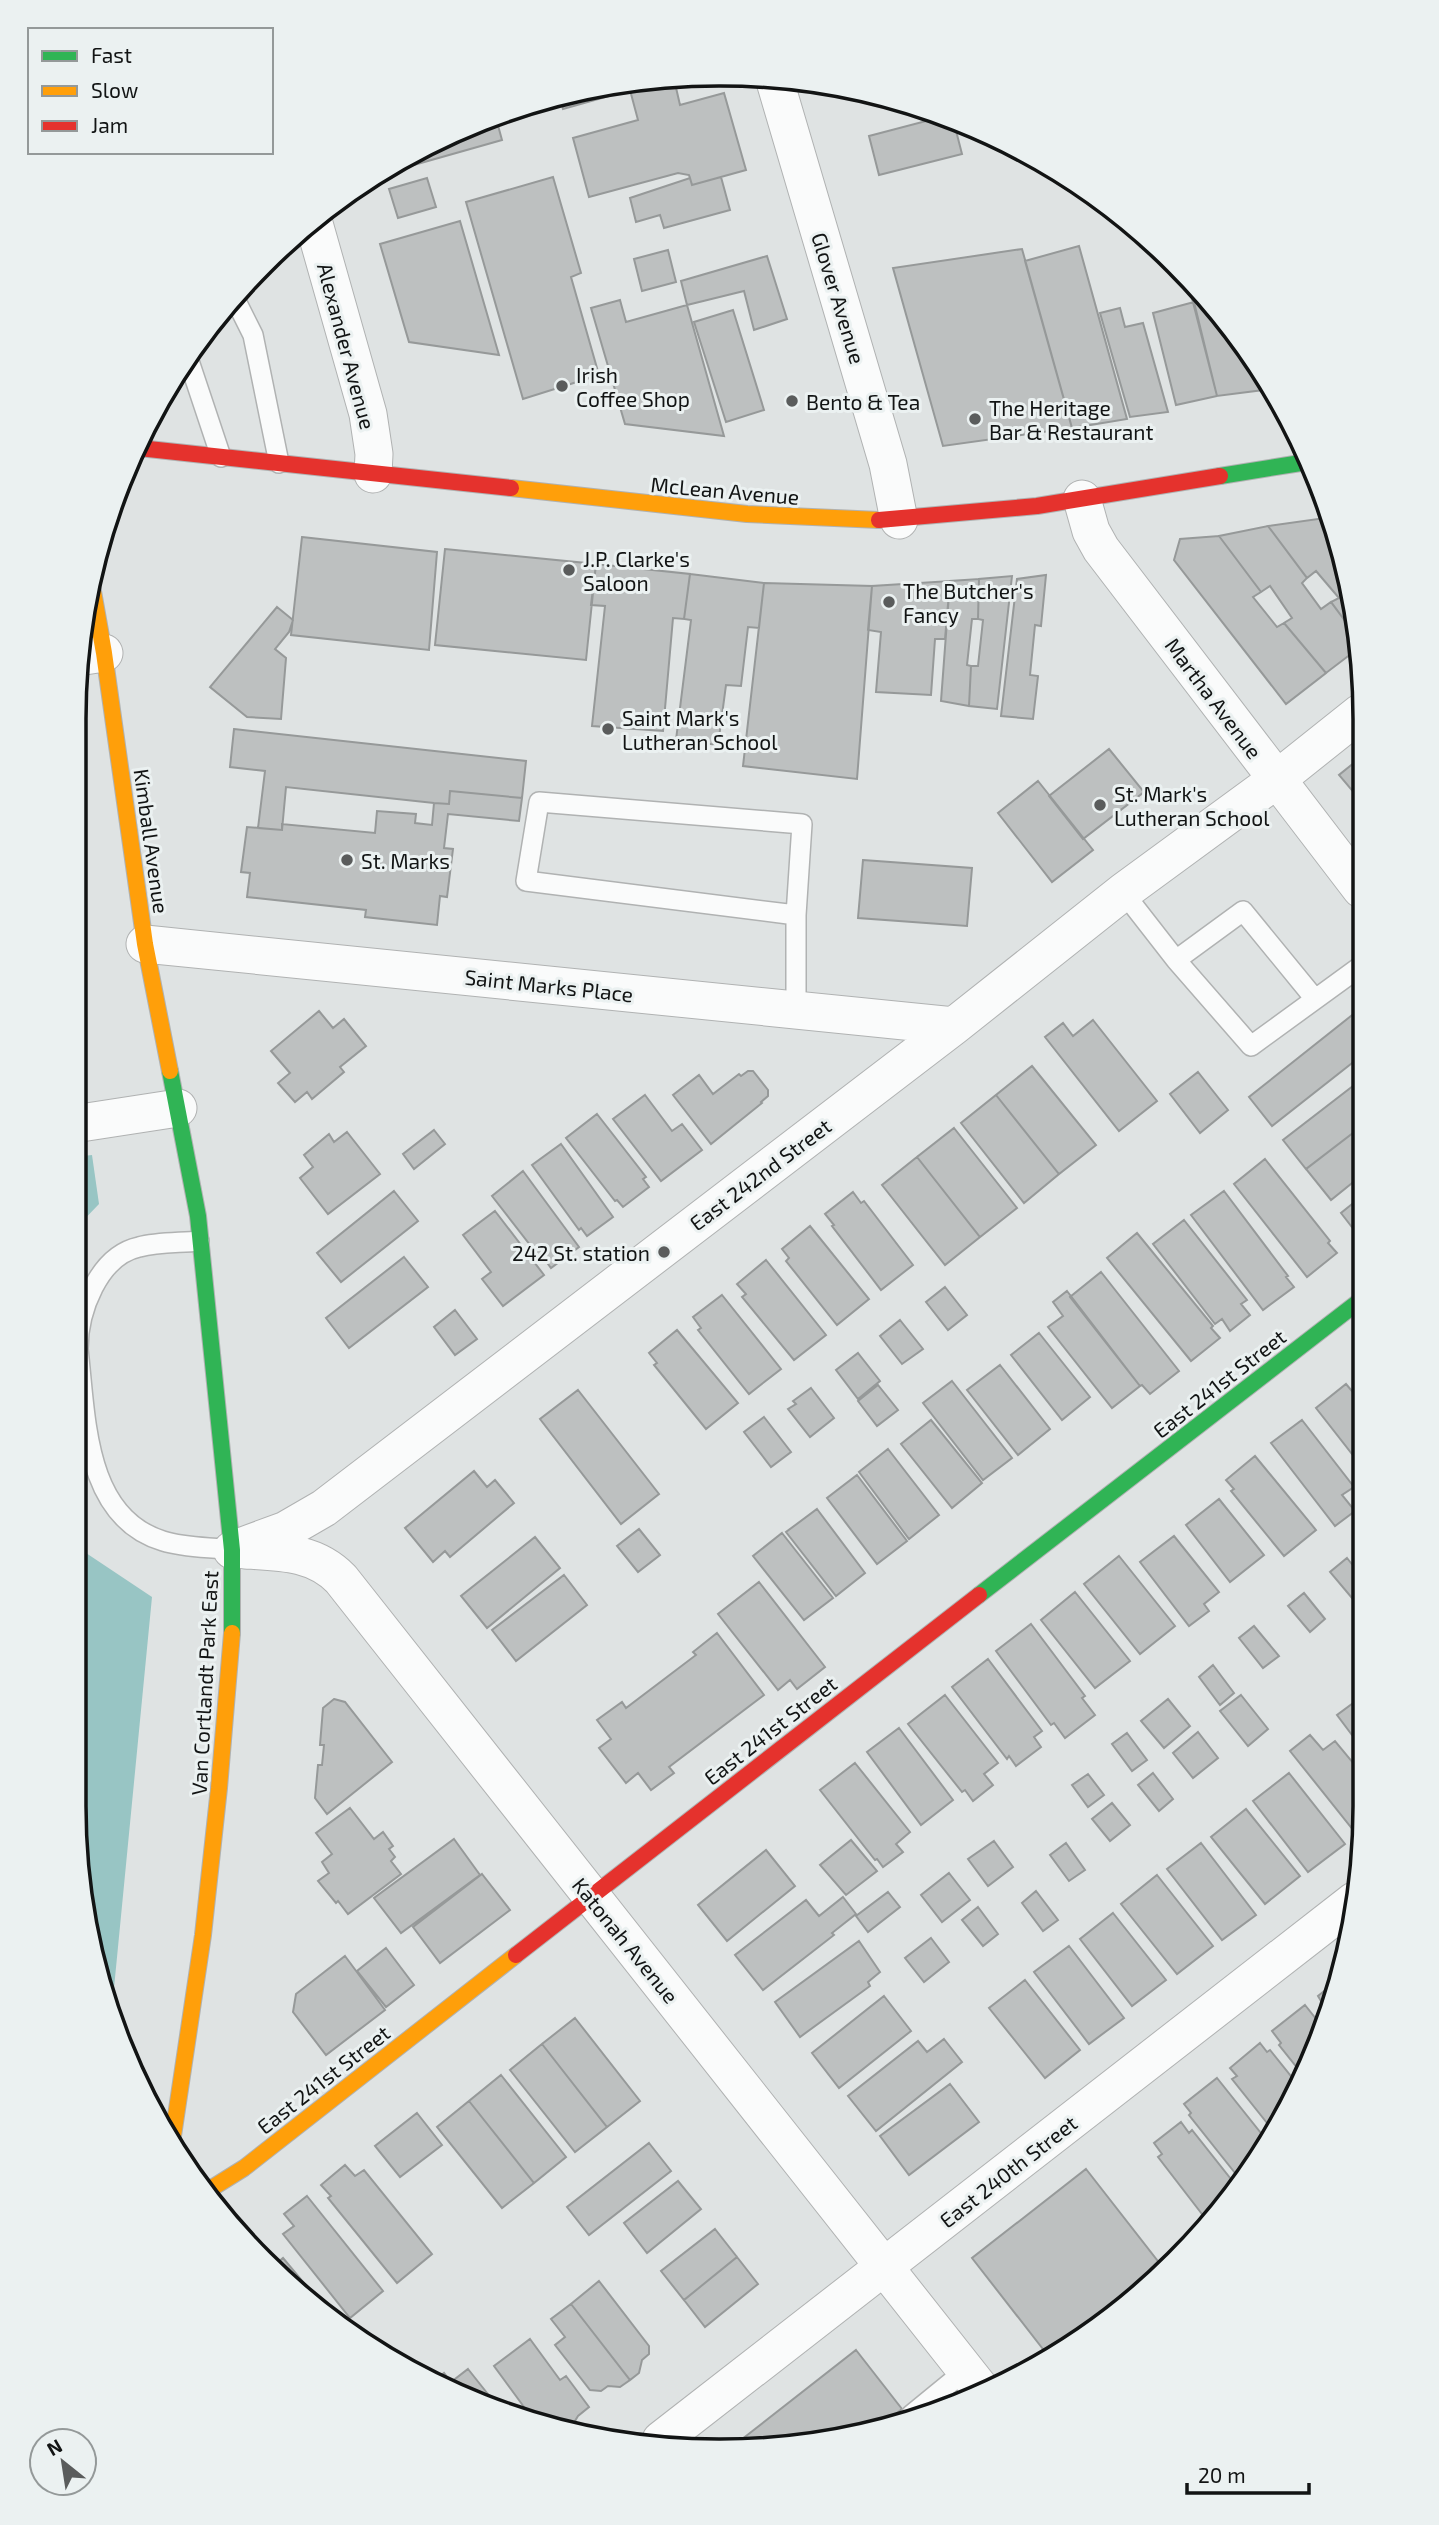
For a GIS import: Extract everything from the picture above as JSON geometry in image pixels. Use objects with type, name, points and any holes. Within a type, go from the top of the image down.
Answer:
[{"type":"street","name":"Glover Avenue","points":[[777,89],[888,464],[899,520]]},
{"type":"street","name":"Alexander Avenue","points":[[316,231],[368,414],[373,446],[373,474]]},
{"type":"street","name":"McLean Avenue","points":[[147,449],[747,514],[871,521],[997,511],[1299,463]]},
{"type":"street","name":"Martha Avenue","points":[[1082,499],[1091,531],[1101,549],[1353,879]]},
{"type":"street","name":"Kimball Avenue","points":[[91,637],[91,655],[178,1108]]},
{"type":"street","name":"East 242nd Street","points":[[232,1550],[286,1530],[324,1508],[954,1026],[1123,892],[1276,780],[1353,719]]},
{"type":"street","name":"Saint Marks Place","points":[[145,944],[954,1026]]},
{"type":"street","points":[[86,1122],[178,1108]]},
{"type":"street","name":"Van Cortlandt Park East","points":[[174,2127],[200,1959],[232,1638],[232,1550],[198,1216],[178,1108]]},
{"type":"street","name":"East 241st Street","points":[[214,2187],[244,2168],[590,1896],[1353,1306]]},
{"type":"street","name":"Katonah Avenue","points":[[232,1550],[302,1555],[331,1569],[355,1594],[590,1896],[975,2381]]},
{"type":"street","name":"East 240th Street","points":[[665,2437],[1345,1908]]},
{"type":"lane","points":[[239,307],[253,335],[279,463]]},
{"type":"lane","points":[[192,369],[221,457]]},
{"type":"lane","points":[[796,915],[526,881],[539,802],[802,824],[796,915],[796,1010]]},
{"type":"lane","points":[[1123,892],[1176,960],[1251,1046],[1353,972]]},
{"type":"lane","points":[[1176,960],[1243,911],[1315,999]]},
{"type":"lane","points":[[86,1303],[88,1296],[112,1262],[137,1247],[199,1241]]},
{"type":"lane","points":[[86,1406],[94,1464],[102,1488],[124,1519],[139,1531],[163,1541],[232,1550]]},
{"type":"lane","points":[[941,2399],[975,2381]]},
{"type":"shaded area","points":[[92,1155],[99,1204],[86,1218],[86,1156]]},
{"type":"shaded area","points":[[86,1553],[152,1597],[114,1992],[98,1929],[87,1847]]},
{"type":"building","points":[[676,87],[680,105],[724,93],[746,170],[692,185],[689,175],[678,173],[589,197],[573,138],[638,120],[631,92]]},
{"type":"building","points":[[611,96],[563,109],[562,105]]},
{"type":"building","points":[[927,121],[956,132],[962,154],[879,175],[869,136]]},
{"type":"building","points":[[498,126],[502,140],[414,165]]},
{"type":"building","points":[[553,177],[581,273],[571,277],[599,375],[523,399],[466,202]]},
{"type":"building","points":[[721,177],[730,210],[664,228],[660,215],[636,222],[630,198],[690,178],[692,185]]},
{"type":"building","points":[[427,178],[436,207],[398,218],[389,189]]},
{"type":"building","points":[[460,221],[499,355],[409,342],[380,244]]},
{"type":"building","points":[[1079,246],[1127,419],[1072,428],[1025,261]]},
{"type":"building","points":[[1022,249],[1072,428],[943,446],[893,268]]},
{"type":"building","points":[[668,250],[676,282],[642,291],[634,259]]},
{"type":"building","points":[[767,256],[787,319],[754,330],[744,291],[687,305],[681,281]]},
{"type":"building","points":[[1192,297],[1222,334],[1260,390],[1217,396]]},
{"type":"building","points":[[620,300],[626,322],[687,305],[724,436],[625,424],[591,308]]},
{"type":"building","points":[[1194,302],[1217,396],[1176,405],[1153,313]]},
{"type":"building","points":[[1120,308],[1125,327],[1143,323],[1168,412],[1130,417],[1100,313]]},
{"type":"building","points":[[733,310],[764,410],[726,422],[694,322]]},
{"type":"building","points":[[1321,519],[1332,555],[1345,621],[1331,602],[1339,598],[1316,571],[1307,578],[1268,526]]},
{"type":"building","points":[[1268,526],[1307,578],[1302,583],[1321,609],[1331,602],[1345,621],[1350,655],[1326,673],[1284,623],[1292,618],[1270,586],[1261,592],[1219,536]]},
{"type":"building","points":[[1219,536],[1261,592],[1253,597],[1277,627],[1284,623],[1326,673],[1286,704],[1174,560],[1180,539]]},
{"type":"building","points":[[302,537],[437,552],[429,650],[291,635]]},
{"type":"building","points":[[445,549],[596,564],[586,660],[435,645]]},
{"type":"building","points":[[596,564],[690,574],[684,619],[673,618],[663,731],[592,726],[605,606],[591,605]]},
{"type":"building","points":[[690,574],[764,583],[759,628],[748,627],[741,686],[726,685],[718,745],[676,740],[691,620],[684,619]]},
{"type":"building","points":[[1046,575],[1041,626],[1035,625],[1030,675],[1038,676],[1033,719],[1001,716],[1017,579]]},
{"type":"building","points":[[1012,576],[997,709],[969,706],[971,666],[978,666],[983,620],[978,619],[979,579]]},
{"type":"building","points":[[979,579],[978,619],[972,619],[967,665],[971,666],[969,706],[941,701],[950,581]]},
{"type":"building","points":[[950,581],[945,639],[935,639],[931,695],[876,692],[881,632],[868,630],[872,586]]},
{"type":"building","points":[[764,583],[872,586],[857,779],[743,766]]},
{"type":"building","points":[[277,607],[293,620],[289,632],[275,649],[286,658],[281,719],[247,717],[210,687]]},
{"type":"building","points":[[234,729],[526,761],[522,798],[450,791],[449,804],[286,787],[282,830],[258,828],[265,771],[230,767]]},
{"type":"building","points":[[1109,749],[1144,792],[1083,839],[1049,796]]},
{"type":"building","points":[[1353,764],[1353,792],[1339,775]]},
{"type":"building","points":[[1038,781],[1093,850],[1052,882],[998,813]]},
{"type":"building","name":"St. Marks","points":[[450,791],[522,798],[519,821],[448,814],[444,848],[453,849],[447,897],[440,896],[437,925],[365,917],[366,910],[247,897],[250,873],[241,872],[247,827],[282,830],[282,824],[375,833],[377,811],[416,814],[415,823],[432,825],[434,803],[449,804]]},
{"type":"building","points":[[863,860],[972,868],[967,926],[858,918]]},
{"type":"building","points":[[319,1011],[333,1028],[344,1019],[366,1046],[340,1067],[344,1072],[312,1099],[307,1092],[295,1102],[278,1083],[290,1073],[271,1051]]},
{"type":"building","points":[[1353,1014],[1353,1062],[1272,1126],[1249,1097]]},
{"type":"building","points":[[1093,1020],[1157,1101],[1119,1131],[1045,1037],[1063,1023],[1073,1036]]},
{"type":"building","points":[[1032,1066],[1096,1145],[1059,1174],[996,1095]]},
{"type":"building","points":[[753,1071],[768,1090],[768,1096],[711,1144],[673,1095],[699,1075],[713,1094],[739,1074],[741,1076]]},
{"type":"building","points":[[1198,1072],[1228,1110],[1200,1133],[1170,1094]]},
{"type":"building","points":[[1353,1086],[1353,1133],[1306,1169],[1283,1140]]},
{"type":"building","points":[[645,1095],[672,1131],[682,1124],[702,1150],[661,1181],[613,1119]]},
{"type":"building","points":[[996,1095],[1059,1174],[1024,1203],[961,1123]]},
{"type":"building","points":[[597,1114],[646,1177],[643,1179],[649,1187],[623,1207],[615,1201],[566,1138]]},
{"type":"building","points":[[954,1128],[1017,1208],[980,1237],[917,1157]]},
{"type":"building","points":[[434,1130],[445,1144],[414,1169],[403,1154]]},
{"type":"building","points":[[347,1132],[380,1174],[328,1214],[300,1178],[313,1167],[304,1155],[329,1134],[334,1142]]},
{"type":"building","points":[[1353,1133],[1353,1182],[1331,1200],[1306,1169]]},
{"type":"building","points":[[561,1144],[613,1217],[587,1236],[581,1228],[579,1230],[532,1165]]},
{"type":"building","points":[[917,1157],[980,1237],[945,1265],[882,1185]]},
{"type":"building","points":[[1265,1159],[1337,1253],[1307,1277],[1234,1184]]},
{"type":"building","points":[[523,1171],[579,1247],[551,1268],[492,1196]]},
{"type":"building","points":[[394,1191],[418,1221],[341,1282],[317,1253]]},
{"type":"building","points":[[1224,1191],[1294,1287],[1263,1310],[1191,1215]]},
{"type":"building","points":[[853,1192],[861,1203],[864,1201],[913,1265],[881,1290],[825,1214]]},
{"type":"building","points":[[1353,1203],[1353,1228],[1341,1213]]},
{"type":"building","points":[[495,1211],[544,1275],[503,1306],[482,1279],[491,1272],[463,1235]]},
{"type":"building","points":[[1184,1220],[1247,1300],[1241,1304],[1250,1315],[1230,1331],[1222,1319],[1215,1324],[1153,1244]]},
{"type":"building","points":[[810,1226],[869,1299],[837,1325],[786,1261],[789,1258],[782,1249]]},
{"type":"building","points":[[1137,1233],[1220,1338],[1191,1361],[1107,1258]]},
{"type":"building","points":[[404,1257],[428,1287],[349,1348],[326,1318]]},
{"type":"building","points":[[766,1260],[826,1335],[794,1360],[742,1297],[746,1294],[737,1284]]},
{"type":"building","points":[[1101,1272],[1179,1371],[1150,1394],[1140,1386],[1070,1297]]},
{"type":"building","points":[[945,1287],[967,1315],[948,1330],[926,1302]]},
{"type":"building","points":[[1067,1291],[1140,1386],[1112,1408],[1048,1327],[1063,1316],[1053,1302]]},
{"type":"building","points":[[722,1295],[781,1369],[749,1394],[698,1330],[701,1328],[693,1317]]},
{"type":"building","points":[[455,1310],[477,1339],[455,1355],[434,1327]]},
{"type":"building","points":[[900,1320],[923,1349],[902,1364],[880,1336]]},
{"type":"building","points":[[677,1330],[738,1403],[706,1429],[654,1365],[657,1363],[649,1353]]},
{"type":"building","points":[[1039,1333],[1090,1397],[1062,1420],[1011,1355]]},
{"type":"building","points":[[858,1353],[880,1381],[858,1399],[836,1370]]},
{"type":"building","points":[[1000,1365],[1050,1429],[1018,1455],[967,1390]]},
{"type":"building","points":[[952,1381],[1012,1458],[983,1480],[923,1403]]},
{"type":"building","points":[[1346,1384],[1353,1392],[1353,1455],[1316,1408]]},
{"type":"building","points":[[878,1385],[898,1410],[877,1426],[858,1401]]},
{"type":"building","points":[[811,1388],[834,1418],[810,1437],[788,1409],[796,1404],[793,1401]]},
{"type":"building","points":[[578,1390],[659,1494],[621,1524],[540,1419]]},
{"type":"building","points":[[764,1417],[791,1452],[771,1467],[744,1432]]},
{"type":"building","points":[[931,1420],[982,1483],[952,1508],[901,1444]]},
{"type":"building","points":[[1302,1420],[1353,1486],[1342,1495],[1353,1509],[1353,1512],[1335,1526],[1271,1443]]},
{"type":"building","points":[[888,1449],[939,1515],[909,1539],[859,1472]]},
{"type":"building","points":[[1255,1456],[1316,1530],[1284,1556],[1231,1491],[1234,1489],[1226,1480]]},
{"type":"building","points":[[474,1471],[487,1487],[495,1480],[514,1503],[450,1557],[445,1551],[433,1562],[405,1528]]},
{"type":"building","points":[[857,1475],[907,1541],[877,1564],[827,1498]]},
{"type":"building","points":[[1219,1499],[1264,1555],[1230,1582],[1186,1525]]},
{"type":"building","points":[[817,1509],[865,1573],[836,1596],[786,1532]]},
{"type":"building","points":[[639,1529],[660,1555],[638,1572],[617,1546]]},
{"type":"building","points":[[782,1533],[833,1598],[804,1620],[753,1556]]},
{"type":"building","points":[[1174,1536],[1219,1592],[1204,1604],[1209,1611],[1189,1626],[1140,1562]]},
{"type":"building","points":[[535,1537],[560,1568],[487,1628],[461,1596]]},
{"type":"building","points":[[1119,1556],[1175,1626],[1140,1654],[1084,1584]]},
{"type":"building","points":[[1347,1558],[1353,1566],[1352,1598],[1330,1572]]},
{"type":"building","points":[[564,1575],[587,1605],[516,1661],[492,1630]]},
{"type":"building","points":[[759,1582],[825,1667],[797,1689],[790,1680],[778,1690],[718,1614]]},
{"type":"building","points":[[1075,1592],[1130,1661],[1095,1688],[1041,1620]]},
{"type":"building","points":[[1304,1593],[1325,1619],[1310,1632],[1288,1606]]},
{"type":"building","points":[[1031,1624],[1085,1696],[1082,1698],[1095,1715],[1065,1738],[1054,1723],[1051,1725],[996,1651]]},
{"type":"building","points":[[1254,1626],[1279,1656],[1263,1668],[1239,1638]]},
{"type":"building","points":[[717,1633],[764,1695],[669,1767],[674,1773],[651,1790],[638,1773],[626,1783],[599,1748],[611,1739],[597,1720],[622,1702],[626,1708],[696,1655],[693,1652]]},
{"type":"building","points":[[988,1659],[1042,1731],[1034,1737],[1041,1747],[1016,1766],[1009,1756],[1007,1759],[952,1687]]},
{"type":"building","points":[[1213,1665],[1234,1693],[1220,1705],[1199,1677]]},
{"type":"building","points":[[945,1695],[998,1763],[984,1774],[993,1785],[973,1801],[965,1790],[962,1792],[908,1724]]},
{"type":"building","points":[[1241,1695],[1268,1729],[1248,1746],[1220,1711]]},
{"type":"building","points":[[334,1699],[345,1702],[392,1762],[327,1814],[315,1798],[318,1765],[322,1765],[324,1745],[320,1745],[323,1708]]},
{"type":"building","points":[[1168,1699],[1190,1726],[1164,1748],[1141,1721]]},
{"type":"building","points":[[1353,1703],[1353,1736],[1337,1715]]},
{"type":"building","points":[[899,1728],[953,1800],[921,1825],[867,1752]]},
{"type":"building","points":[[1198,1732],[1218,1758],[1193,1778],[1173,1753]]},
{"type":"building","points":[[1127,1733],[1147,1760],[1132,1771],[1112,1744]]},
{"type":"building","points":[[1310,1735],[1323,1750],[1335,1741],[1353,1763],[1352,1829],[1290,1751]]},
{"type":"building","points":[[855,1763],[910,1832],[896,1844],[903,1852],[883,1867],[820,1790]]},
{"type":"building","points":[[1153,1773],[1173,1799],[1159,1811],[1138,1785]]},
{"type":"building","points":[[1289,1773],[1345,1844],[1308,1872],[1253,1801]]},
{"type":"building","points":[[1088,1774],[1104,1795],[1088,1807],[1072,1785]]},
{"type":"building","points":[[1112,1803],[1130,1825],[1110,1841],[1092,1819]]},
{"type":"building","points":[[350,1808],[374,1839],[383,1832],[393,1846],[389,1849],[395,1857],[391,1861],[401,1874],[348,1914],[318,1881],[329,1873],[322,1862],[332,1854],[316,1833]]},
{"type":"building","points":[[1246,1809],[1300,1876],[1265,1904],[1211,1837]]},
{"type":"building","points":[[454,1839],[480,1875],[401,1933],[374,1898]]},
{"type":"building","points":[[851,1840],[877,1871],[846,1895],[820,1865]]},
{"type":"building","points":[[994,1841],[1013,1867],[988,1886],[968,1859]]},
{"type":"building","points":[[1066,1843],[1085,1870],[1069,1881],[1050,1855]]},
{"type":"building","points":[[1201,1843],[1256,1915],[1222,1940],[1167,1869]]},
{"type":"building","points":[[766,1850],[795,1886],[727,1941],[698,1905]]},
{"type":"building","points":[[949,1873],[970,1900],[942,1922],[921,1895]]},
{"type":"building","points":[[482,1874],[510,1910],[440,1963],[413,1927]]},
{"type":"building","points":[[1157,1875],[1213,1946],[1177,1974],[1121,1904]]},
{"type":"building","points":[[1036,1891],[1058,1920],[1043,1931],[1022,1903]]},
{"type":"building","points":[[888,1892],[900,1907],[868,1932],[856,1916]]},
{"type":"building","points":[[843,1897],[856,1914],[832,1933],[834,1935],[763,1990],[735,1955],[806,1900],[819,1916]]},
{"type":"building","points":[[978,1907],[998,1934],[983,1946],[962,1920]]},
{"type":"building","points":[[1113,1913],[1166,1980],[1132,2006],[1080,1939]]},
{"type":"building","points":[[931,1938],[949,1962],[924,1982],[905,1958]]},
{"type":"building","points":[[859,1941],[880,1972],[868,1982],[870,1986],[800,2037],[775,2002]]},
{"type":"building","points":[[1069,1946],[1124,2018],[1089,2044],[1034,1972]]},
{"type":"building","points":[[386,1948],[414,1985],[386,2007],[357,1971]]},
{"type":"building","points":[[345,1956],[385,2010],[326,2055],[293,2012],[296,1994]]},
{"type":"building","points":[[1025,1980],[1080,2050],[1045,2078],[989,2008]]},
{"type":"building","points":[[1326,1990],[1322,2003],[1318,1996]]},
{"type":"building","points":[[884,1996],[911,2031],[839,2088],[812,2053]]},
{"type":"building","points":[[1305,2005],[1316,2019],[1297,2067],[1279,2045],[1281,2043],[1272,2031]]},
{"type":"building","points":[[575,2018],[640,2101],[607,2127],[542,2044]]},
{"type":"building","points":[[944,2039],[962,2062],[876,2131],[848,2096],[918,2041],[927,2052]]},
{"type":"building","points":[[1260,2043],[1267,2052],[1270,2050],[1292,2077],[1267,2123],[1232,2079],[1237,2076],[1230,2068]]},
{"type":"building","points":[[542,2044],[607,2127],[575,2152],[510,2070]]},
{"type":"building","points":[[501,2075],[566,2157],[534,2183],[469,2101]]},
{"type":"building","points":[[1217,2078],[1261,2133],[1235,2173],[1189,2115],[1191,2113],[1184,2104]]},
{"type":"building","points":[[950,2084],[979,2122],[909,2175],[880,2136]]},
{"type":"building","points":[[469,2101],[534,2183],[502,2208],[437,2127]]},
{"type":"building","points":[[417,2113],[442,2145],[400,2177],[375,2146]]},
{"type":"building","points":[[1181,2122],[1189,2133],[1192,2130],[1231,2179],[1203,2215],[1158,2157],[1162,2154],[1154,2143]]},
{"type":"building","points":[[649,2143],[671,2171],[589,2235],[567,2207]]},
{"type":"building","points":[[345,2165],[355,2176],[364,2170],[432,2254],[397,2283],[328,2198],[331,2196],[321,2185]]},
{"type":"building","points":[[1086,2169],[1159,2262],[1105,2308],[1043,2350],[972,2258]]},
{"type":"building","points":[[678,2181],[701,2209],[647,2253],[624,2223]]},
{"type":"building","points":[[307,2196],[383,2291],[350,2318],[283,2234],[294,2226],[284,2214]]},
{"type":"building","points":[[715,2229],[737,2257],[684,2300],[661,2271]]},
{"type":"building","points":[[737,2257],[758,2284],[705,2327],[684,2300]]},
{"type":"building","points":[[283,2258],[305,2285],[302,2282],[279,2261]]},
{"type":"building","points":[[599,2281],[649,2346],[649,2354],[642,2360],[639,2373],[630,2380],[571,2304]]},
{"type":"building","points":[[571,2304],[630,2380],[620,2387],[608,2386],[601,2391],[590,2390],[555,2345],[565,2337],[551,2319]]},
{"type":"building","points":[[530,2339],[560,2380],[566,2376],[589,2407],[574,2422],[525,2409],[494,2366]]},
{"type":"building","points":[[856,2350],[902,2409],[884,2418],[843,2427],[802,2434],[743,2438]]},
{"type":"building","points":[[468,2369],[489,2396],[477,2391],[453,2380]]},
{"type":"traffic: fast","points":[[1220,476],[1299,463]]},
{"type":"traffic: fast","points":[[170,1071],[198,1216],[232,1550],[232,1633]]},
{"type":"traffic: fast","points":[[979,1595],[1353,1306]]},
{"type":"traffic: slow","points":[[511,488],[747,514],[879,520]]},
{"type":"traffic: slow","points":[[96,608],[145,944],[170,1071]]},
{"type":"traffic: slow","points":[[174,2127],[203,1935],[232,1633]]},
{"type":"traffic: slow","points":[[214,2187],[244,2168],[516,1955]]},
{"type":"traffic: jam","points":[[147,449],[511,488]]},
{"type":"traffic: jam","points":[[879,520],[1037,506],[1220,476]]},
{"type":"traffic: jam","points":[[516,1955],[979,1595]]},
{"type":"place","name":"Irish Coffee Shop","points":[[562,386]]},
{"type":"place","name":"Bento & Tea","points":[[792,401]]},
{"type":"place","name":"The Heritage Bar & Restaurant","points":[[975,419]]},
{"type":"place","name":"J.P. Clarke's Saloon","points":[[569,570]]},
{"type":"place","name":"The Butcher's Fancy","points":[[889,602]]},
{"type":"place","name":"Saint Mark's Lutheran School","points":[[608,729]]},
{"type":"place","name":"St. Mark's Lutheran School","points":[[1100,805]]},
{"type":"place","name":"St. Marks","points":[[347,860]]},
{"type":"place","name":"242 St. station","points":[[664,1252]]}]
